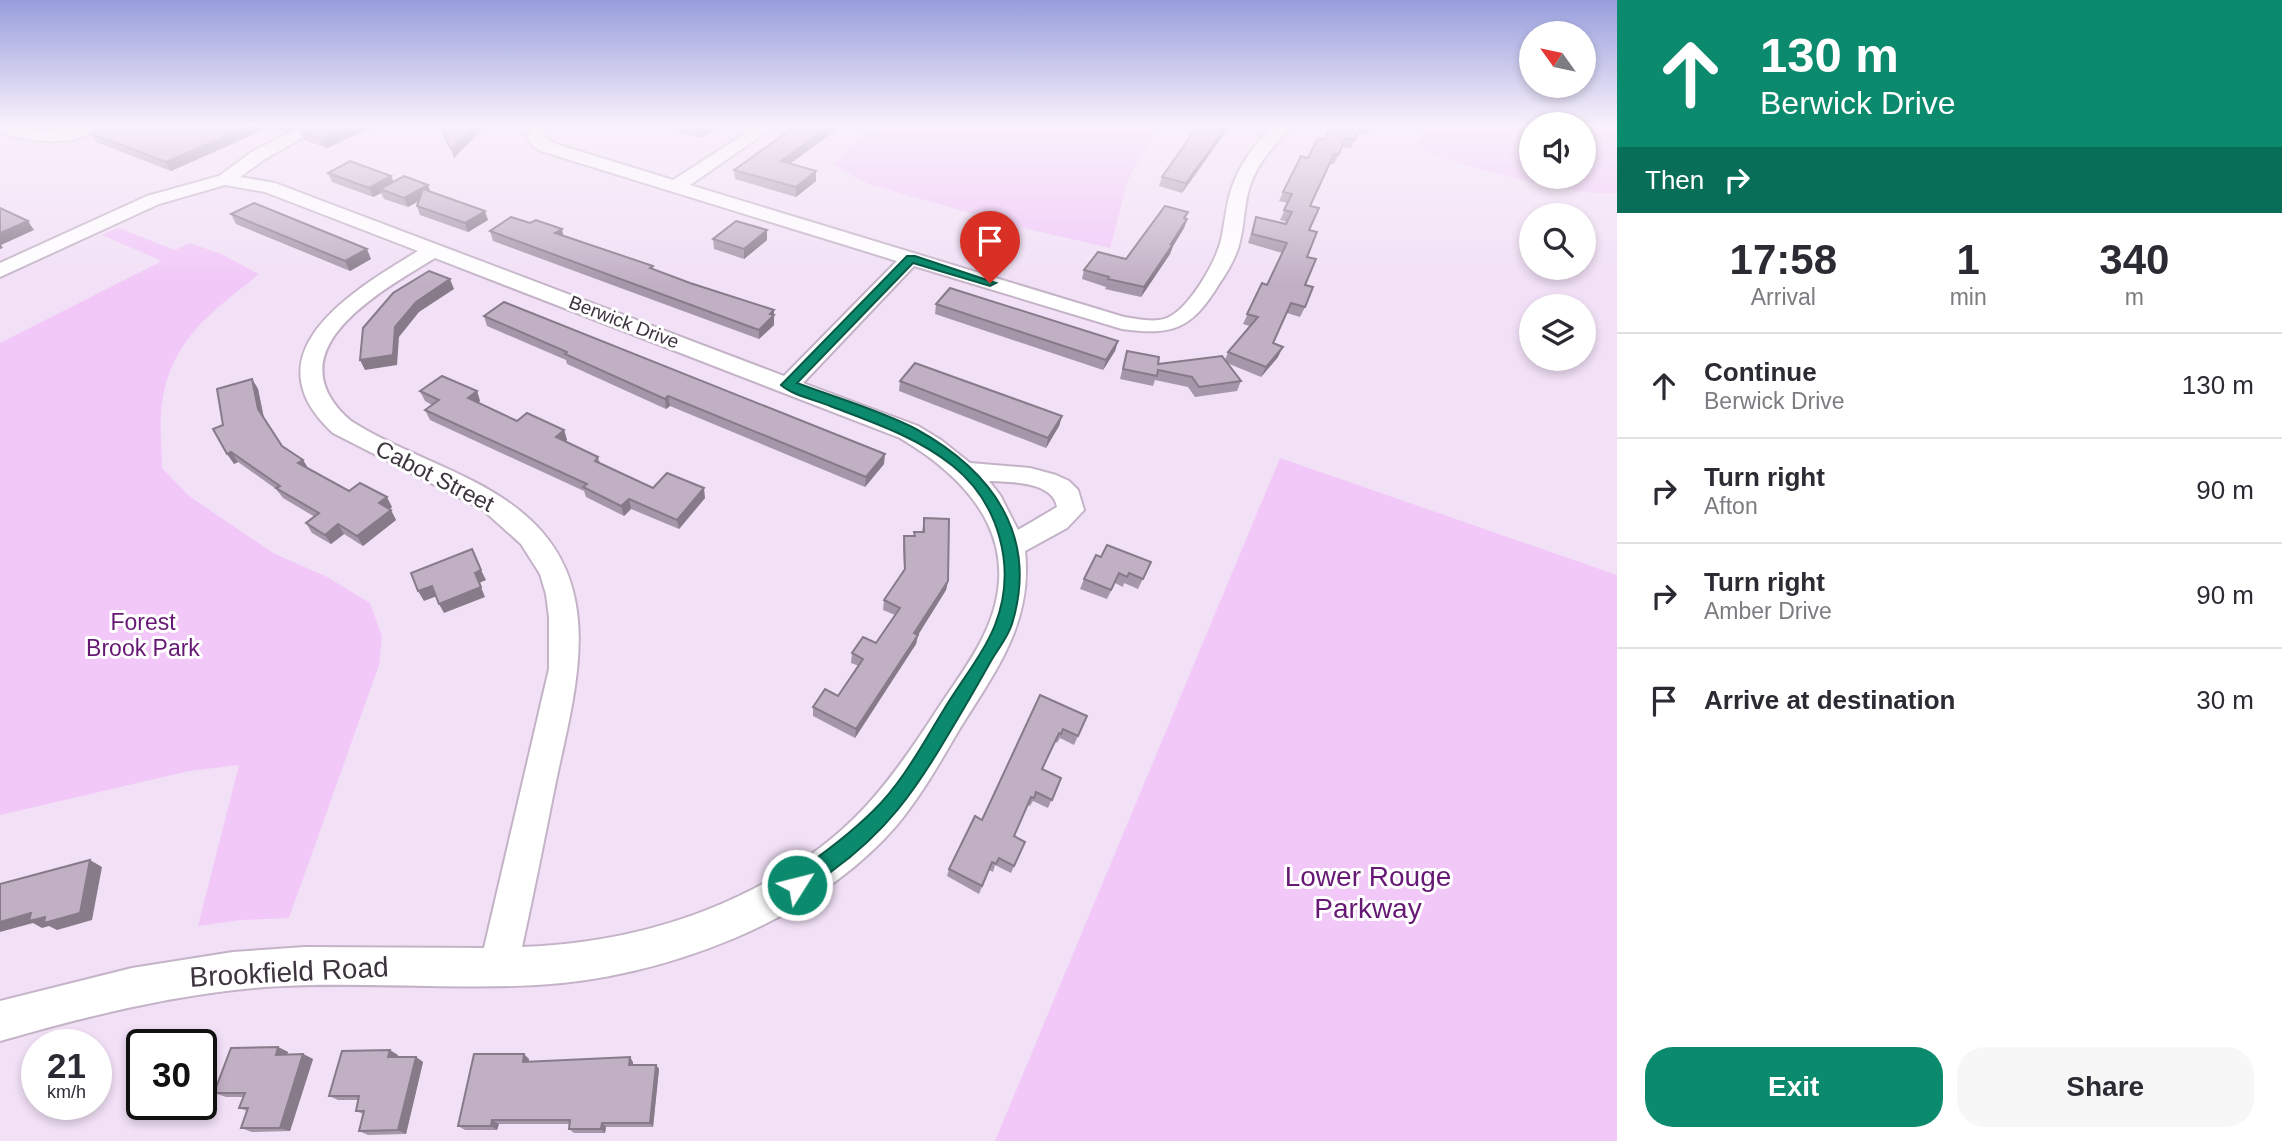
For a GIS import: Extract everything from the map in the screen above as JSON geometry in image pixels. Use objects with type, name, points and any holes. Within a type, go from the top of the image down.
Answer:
[{"type":"street","points":[[654,179],[1122,323],[1159,340],[1177,342],[1189,335],[1192,312],[1228,250],[1239,191],[1244,179]]},
{"type":"street","points":[[676,186],[686,179]]},
{"type":"street","name":"Berwick Drive","points":[[225,180],[269,187],[909,432],[932,444],[980,484],[996,509],[1010,547]]},
{"type":"street","points":[[0,271],[153,200],[225,180]]},
{"type":"street","name":"Cabot Street","points":[[434,250],[364,294],[337,317],[315,349],[311,384],[320,405],[342,427],[491,502],[512,517],[542,551],[561,594],[566,629],[564,669],[499,967]]},
{"type":"street","points":[[788,385],[911,258]]},
{"type":"street","points":[[1122,323],[1160,326],[1179,321],[1192,312]]},
{"type":"street","points":[[966,471],[1045,478],[1064,489],[1072,499],[1071,510],[1059,521],[1033,532],[1010,547]]},
{"type":"street","name":"Brookfield Road","points":[[0,1021],[68,1002],[205,973],[272,968],[499,967],[575,963],[632,952],[688,935],[753,910],[797,885],[844,850],[882,816],[917,771],[1003,627],[1013,589],[1010,547]]},
{"type":"green space","points":[[860,179],[1128,179],[1110,248],[1020,227],[871,185]]},
{"type":"green space","points":[[1596,179],[1617,179],[1617,193],[1568,189],[1596,189]]},
{"type":"green space","name":"Forest Brook Park","points":[[118,228],[175,250],[190,243],[221,254],[259,274],[196,329],[174,361],[162,403],[162,468],[189,496],[273,553],[327,577],[370,603],[382,636],[379,665],[289,918],[241,920],[198,926],[239,765],[189,771],[0,815],[0,343],[162,261],[102,235]]},
{"type":"green space","name":"Lower Rouge Parkway","points":[[1280,458],[1617,575],[1617,1141],[995,1141]]},
{"type":"building","points":[[345,179],[385,179],[369,188]]},
{"type":"building","points":[[398,179],[413,179],[428,185],[404,198],[380,189]]},
{"type":"building","points":[[768,179],[806,179],[796,187]]},
{"type":"building","points":[[1171,179],[1189,179],[1186,183]]},
{"type":"building","points":[[1289,179],[1322,179],[1310,206],[1319,208],[1309,230],[1317,232],[1307,257],[1316,259],[1305,285],[1313,287],[1305,307],[1291,303],[1273,343],[1283,347],[1266,367],[1228,352],[1258,317],[1247,314],[1262,283],[1267,285],[1287,243],[1252,234],[1256,217],[1286,224],[1292,212],[1284,210],[1292,194],[1283,192]]},
{"type":"building","points":[[423,189],[485,211],[465,223],[417,206]]},
{"type":"building","points":[[254,203],[367,249],[345,261],[231,214]]},
{"type":"building","points":[[1165,206],[1188,212],[1184,218],[1187,219],[1144,287],[1108,279],[1109,277],[1084,270],[1098,252],[1126,259]]},
{"type":"building","points":[[0,208],[28,221],[0,233]]},
{"type":"building","points":[[511,217],[530,223],[536,220],[562,229],[555,233],[653,266],[650,268],[690,283],[774,310],[770,314],[774,315],[759,330],[490,231]]},
{"type":"building","points":[[736,221],[767,230],[744,249],[713,239]]},
{"type":"building","points":[[429,271],[450,279],[416,302],[395,327],[393,355],[360,360],[363,328],[393,293]]},
{"type":"building","points":[[950,288],[1118,341],[1106,360],[936,304]]},
{"type":"building","points":[[504,302],[885,454],[866,477],[668,396],[665,399],[484,316]]},
{"type":"building","points":[[1127,351],[1159,357],[1158,364],[1222,356],[1241,381],[1199,387],[1192,377],[1158,370],[1157,376],[1123,369]]},
{"type":"building","points":[[915,363],[1062,416],[1048,438],[900,381]]},
{"type":"building","points":[[442,376],[477,391],[468,398],[517,421],[527,413],[564,430],[556,437],[598,457],[595,461],[653,488],[667,473],[704,488],[677,520],[629,499],[621,506],[583,487],[587,484],[425,410],[439,400],[420,391]]},
{"type":"building","points":[[252,379],[258,409],[282,446],[303,460],[298,463],[349,491],[360,483],[387,497],[379,503],[391,510],[357,536],[338,524],[325,535],[306,523],[319,513],[276,488],[280,486],[231,452],[227,454],[213,429],[223,425],[217,389]]},
{"type":"building","points":[[924,518],[949,519],[948,581],[914,633],[918,635],[856,729],[813,707],[825,689],[838,696],[863,659],[852,653],[863,637],[876,643],[900,608],[884,600],[905,569],[904,536],[915,536],[914,532],[924,532]]},
{"type":"building","points":[[1107,545],[1151,562],[1143,579],[1129,573],[1127,577],[1119,573],[1111,590],[1084,579],[1096,555],[1101,557]]},
{"type":"building","points":[[472,549],[481,570],[475,573],[481,587],[439,604],[432,586],[418,591],[411,573]]},
{"type":"building","points":[[1040,695],[1087,716],[1078,736],[1063,729],[1061,734],[1059,733],[1042,769],[1061,778],[1052,800],[1036,792],[1034,798],[1031,797],[1014,836],[1025,842],[1014,866],[999,858],[996,864],[992,862],[982,886],[949,869],[975,816],[982,820]]},
{"type":"building","points":[[90,860],[80,913],[44,923],[45,917],[29,921],[31,913],[0,922],[0,884]]},
{"type":"building","points":[[278,1047],[276,1055],[303,1054],[280,1128],[241,1128],[248,1108],[239,1108],[245,1093],[217,1093],[217,1085],[231,1048]]},
{"type":"building","points":[[390,1050],[388,1057],[416,1057],[398,1130],[359,1131],[364,1111],[356,1111],[359,1096],[329,1096],[342,1051]]},
{"type":"building","points":[[474,1054],[524,1054],[523,1062],[630,1057],[629,1065],[656,1065],[650,1123],[602,1123],[601,1129],[569,1129],[570,1120],[492,1120],[491,1126],[458,1126]]},
{"type":"route","points":[[797,885],[844,850],[882,816],[917,771],[1003,627],[1013,589],[1013,570],[1009,541],[996,509],[980,484],[958,463],[932,444],[909,432],[788,385],[911,258],[990,283]]}]
